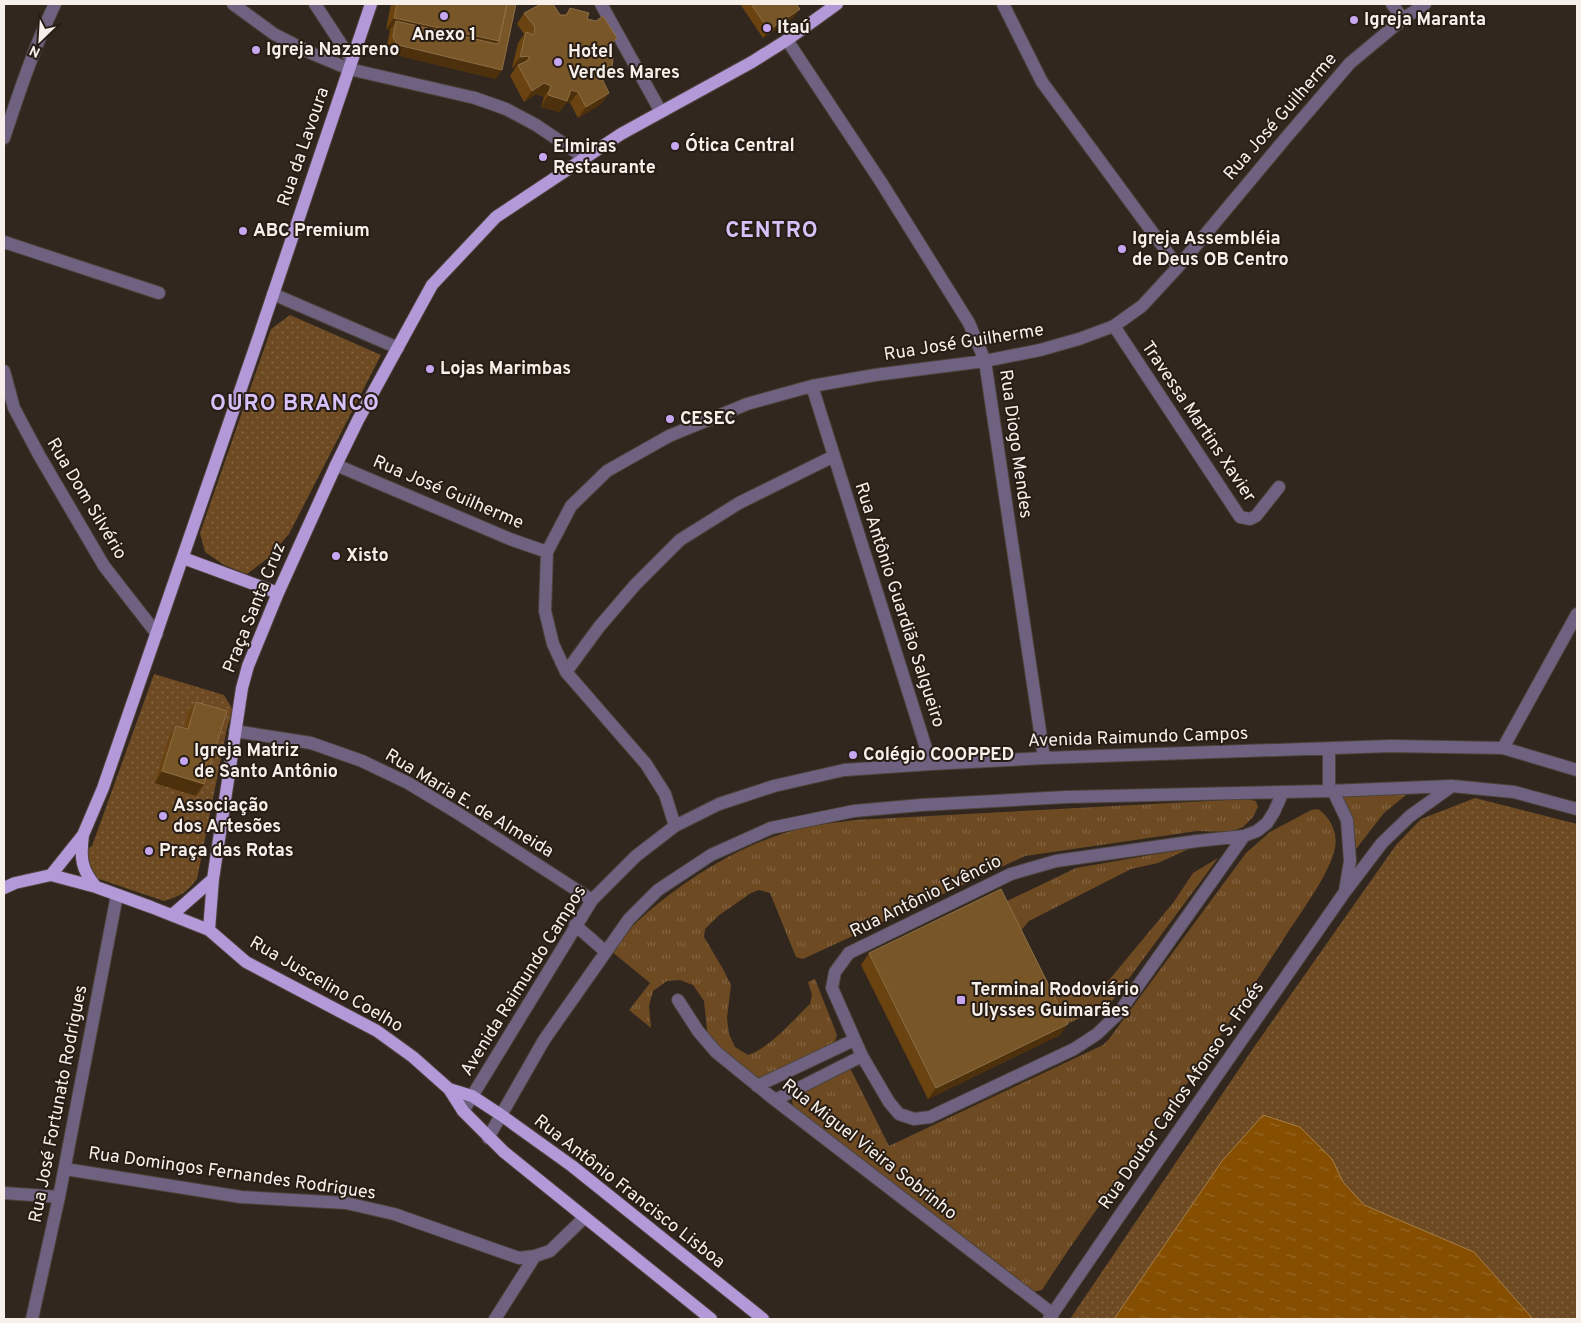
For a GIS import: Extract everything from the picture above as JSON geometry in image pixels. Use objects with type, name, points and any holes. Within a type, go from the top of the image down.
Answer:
[{"type":"main road","name":"Rua da Lavoura","points":[[273,294],[371,4]]},
{"type":"main road","name":"Praça Santa Cruz","points":[[209,930],[213,879],[242,688],[248,666],[278,593],[336,465],[358,420],[432,285],[496,217],[621,134],[752,62],[787,40],[837,4]]},
{"type":"main road","points":[[96,888],[86,876],[83,867],[81,852],[83,835],[102,788],[157,634],[273,294]]},
{"type":"main road","points":[[183,558],[278,593]]},
{"type":"main road","points":[[51,875],[83,835]]},
{"type":"main road","points":[[4,888],[14,883],[51,875],[117,895],[209,930]]},
{"type":"main road","points":[[172,915],[213,879]]},
{"type":"main road","name":"Rua Juscelino Coelho","points":[[209,930],[246,962],[377,1031],[413,1057],[449,1089],[463,1112]]},
{"type":"main road","name":"Rua Juscelino Coelho","points":[[449,1089],[472,1096]]},
{"type":"main road","name":"Rua Antônio Francisco Lisboa","points":[[472,1096],[572,1166],[763,1319]]},
{"type":"main road","points":[[463,1112],[488,1138],[584,1218],[711,1319]]},
{"type":"street","points":[[4,138],[20,88],[55,4]]},
{"type":"street","points":[[234,4],[274,34],[350,64],[475,98],[506,109],[536,124],[585,158]]},
{"type":"street","points":[[315,4],[350,64]]},
{"type":"street","points":[[601,4],[661,112]]},
{"type":"street","points":[[1003,4],[1042,82],[1178,267]]},
{"type":"street","points":[[1392,4],[1403,19]]},
{"type":"street","name":"Rua José Guilherme","points":[[676,826],[665,794],[646,764],[566,672],[552,644],[545,611],[547,552],[571,506],[607,472],[670,436],[747,404],[812,386],[875,375],[985,361],[1040,350],[1079,339],[1114,326],[1142,306],[1178,267],[1350,63],[1403,19],[1425,4]]},
{"type":"street","name":"Rua Diogo Mendes","points":[[787,40],[881,182],[970,323],[985,361],[1044,758]]},
{"type":"street","points":[[4,242],[159,293]]},
{"type":"street","points":[[273,294],[398,348]]},
{"type":"street","name":"Travessa Martins Xavier","points":[[1114,326],[1240,517],[1250,519],[1256,516],[1279,487]]},
{"type":"street","name":"Rua Dom Silvério","points":[[4,371],[14,408],[60,492],[104,566],[157,634]]},
{"type":"street","name":"Rua Antônio Guardião Salgueiro","points":[[812,386],[931,764]]},
{"type":"street","points":[[566,672],[605,620],[635,585],[680,540],[739,503],[834,456]]},
{"type":"street","name":"Rua José Guilherme","points":[[336,465],[510,539],[547,552]]},
{"type":"street","points":[[1503,748],[1577,614]]},
{"type":"street","name":"Rua Maria E. de Almeida","points":[[236,731],[311,743],[362,760],[408,783],[440,802],[592,900]]},
{"type":"street","name":"Avenida Raimundo Campos","points":[[463,1112],[592,900],[636,856],[676,826],[719,804],[774,786],[844,770],[931,764],[1044,758],[1329,750],[1392,746],[1503,748],[1577,770]]},
{"type":"street","points":[[1329,750],[1331,791],[1347,820],[1350,861],[1344,893]]},
{"type":"street","points":[[488,1138],[544,1040],[629,919],[658,890],[711,856],[771,828],[854,812],[921,805],[1066,797],[1331,791],[1452,786],[1514,792],[1577,810]]},
{"type":"street","name":"Rua Doutor Carlos Afonso S. Froés","points":[[1051,1316],[1344,893],[1382,843],[1410,816],[1452,786]]},
{"type":"street","name":"Rua Antônio Evêncio","points":[[1244,836],[1118,1014],[1097,1034],[1074,1050],[930,1117],[914,1119],[899,1114],[889,1102],[862,1056],[832,988],[835,972],[849,953],[1011,874],[1056,861],[1244,836],[1258,831],[1267,823],[1283,792]]},
{"type":"street","name":"Rua José Fortunato Rodrigues","points":[[32,1319],[60,1197],[117,895]]},
{"type":"street","points":[[576,925],[606,952]]},
{"type":"street","name":"Rua Miguel Vieira Sobrinho","points":[[678,1000],[698,1031],[716,1052],[1051,1316]]},
{"type":"street","points":[[757,1086],[854,1040]]},
{"type":"street","points":[[775,1100],[862,1056]]},
{"type":"street","name":"Rua Domingos Fernandes Rodrigues","points":[[65,1169],[241,1197],[346,1203],[394,1214],[519,1258],[535,1256]]},
{"type":"street","points":[[4,1193],[60,1197]]},
{"type":"street","points":[[495,1319],[535,1256],[550,1251],[584,1218]]},
{"type":"green space","points":[[290,315],[381,355],[289,534],[268,558],[247,574],[224,565],[205,552],[200,533],[271,329]]},
{"type":"green space","points":[[154,674],[224,695],[233,710],[227,728],[197,879],[183,893],[164,901],[93,877],[82,852],[92,846]]},
{"type":"green space","points":[[1412,790],[1384,813],[1356,849],[1353,818],[1337,795]]},
{"type":"green space","points":[[1475,798],[1577,824],[1577,1319],[1070,1319],[1254,1047],[1396,845],[1421,819]]},
{"type":"green space","points":[[1246,799],[1256,801],[1258,807],[1253,817],[1243,827],[1229,832],[1197,831],[1025,856],[803,959],[796,957],[770,893],[759,890],[751,893],[718,916],[705,929],[704,937],[731,985],[727,1018],[729,1034],[735,1047],[748,1055],[773,1040],[810,1004],[812,995],[808,982],[815,979],[837,1035],[834,1044],[762,1079],[752,1076],[708,1039],[704,1001],[693,985],[680,980],[667,981],[653,991],[649,1006],[651,1028],[629,1010],[650,983],[611,951],[639,920],[694,877],[755,844],[805,827],[855,820]]},
{"type":"green space","points":[[1318,809],[1326,816],[1332,826],[1336,842],[1327,870],[1305,907],[1209,1052],[1094,1213],[1042,1290],[1032,1292],[794,1109],[792,1101],[795,1093],[850,1068],[889,1146],[1103,1045],[1246,853],[1270,832],[1311,810]]},
{"type":"green space","points":[[1191,848],[1158,863],[1131,869],[1029,921],[1018,934],[1003,903],[1076,868]]},
{"type":"green space","points":[[1218,858],[1110,1004],[1065,1025],[1050,992],[1081,992],[1104,986],[1173,903],[1193,873]]},
{"type":"water","points":[[1263,1115],[1300,1127],[1332,1159],[1343,1182],[1364,1205],[1474,1252],[1533,1319],[1114,1319],[1222,1161]]},
{"type":"building","name":"Anexo 1","points":[[397,4],[507,4],[499,41],[394,18]]},
{"type":"building","points":[[507,4],[516,4],[502,70],[398,45],[393,37],[396,21],[497,44]]},
{"type":"building","name":"Hotel Verdes Mares","points":[[541,4],[553,4],[560,15],[567,15],[570,8],[589,13],[587,19],[596,21],[603,16],[617,38],[610,45],[613,58],[612,67],[603,81],[609,93],[586,107],[578,92],[571,90],[567,101],[548,95],[551,86],[544,83],[532,91],[518,65],[529,60],[529,56],[520,57],[526,32],[534,35],[535,27],[524,13]]},
{"type":"building","points":[[751,4],[796,4],[800,9],[769,30]]},
{"type":"building","name":"Igreja Matriz de Santo Antônio","points":[[196,702],[227,711],[204,784],[162,771],[176,726],[188,729]]},
{"type":"building","name":"Terminal Rodoviário Ulysses Guimarães","points":[[1001,889],[1068,1024],[936,1088],[869,953]]},
{"type":"place","name":"Anexo 1","points":[[444,16]]},
{"type":"place","name":"Igreja Maranta","points":[[1354,20]]},
{"type":"place","name":"Itaú","points":[[767,28]]},
{"type":"place","name":"Igreja Nazareno","points":[[256,50]]},
{"type":"place","name":"Hotel Verdes Mares","points":[[558,62]]},
{"type":"place","name":"Ótica Central","points":[[675,146]]},
{"type":"place","name":"Elmiras Restaurante","points":[[543,157]]},
{"type":"place","name":"ABC Premium","points":[[243,231]]},
{"type":"place","name":"Igreja Assembléia de Deus OB Centro","points":[[1122,249]]},
{"type":"place","name":"Lojas Marimbas","points":[[430,369]]},
{"type":"place","name":"CESEC","points":[[670,419]]},
{"type":"place","name":"Xisto","points":[[336,556]]},
{"type":"place","name":"Colégio COOPPED","points":[[853,755]]},
{"type":"place","name":"Igreja Matriz de Santo Antônio","points":[[184,761]]},
{"type":"place","name":"Associação dos Artesões","points":[[163,816]]},
{"type":"place","name":"Praça das Rotas","points":[[149,851]]},
{"type":"place","name":"Terminal Rodoviário Ulysses Guimarães","points":[[961,1000]]},
{"type":"district","name":"CENTRO","points":[[772,231]]},
{"type":"district","name":"OURO BRANCO","points":[[295,404]]}]
